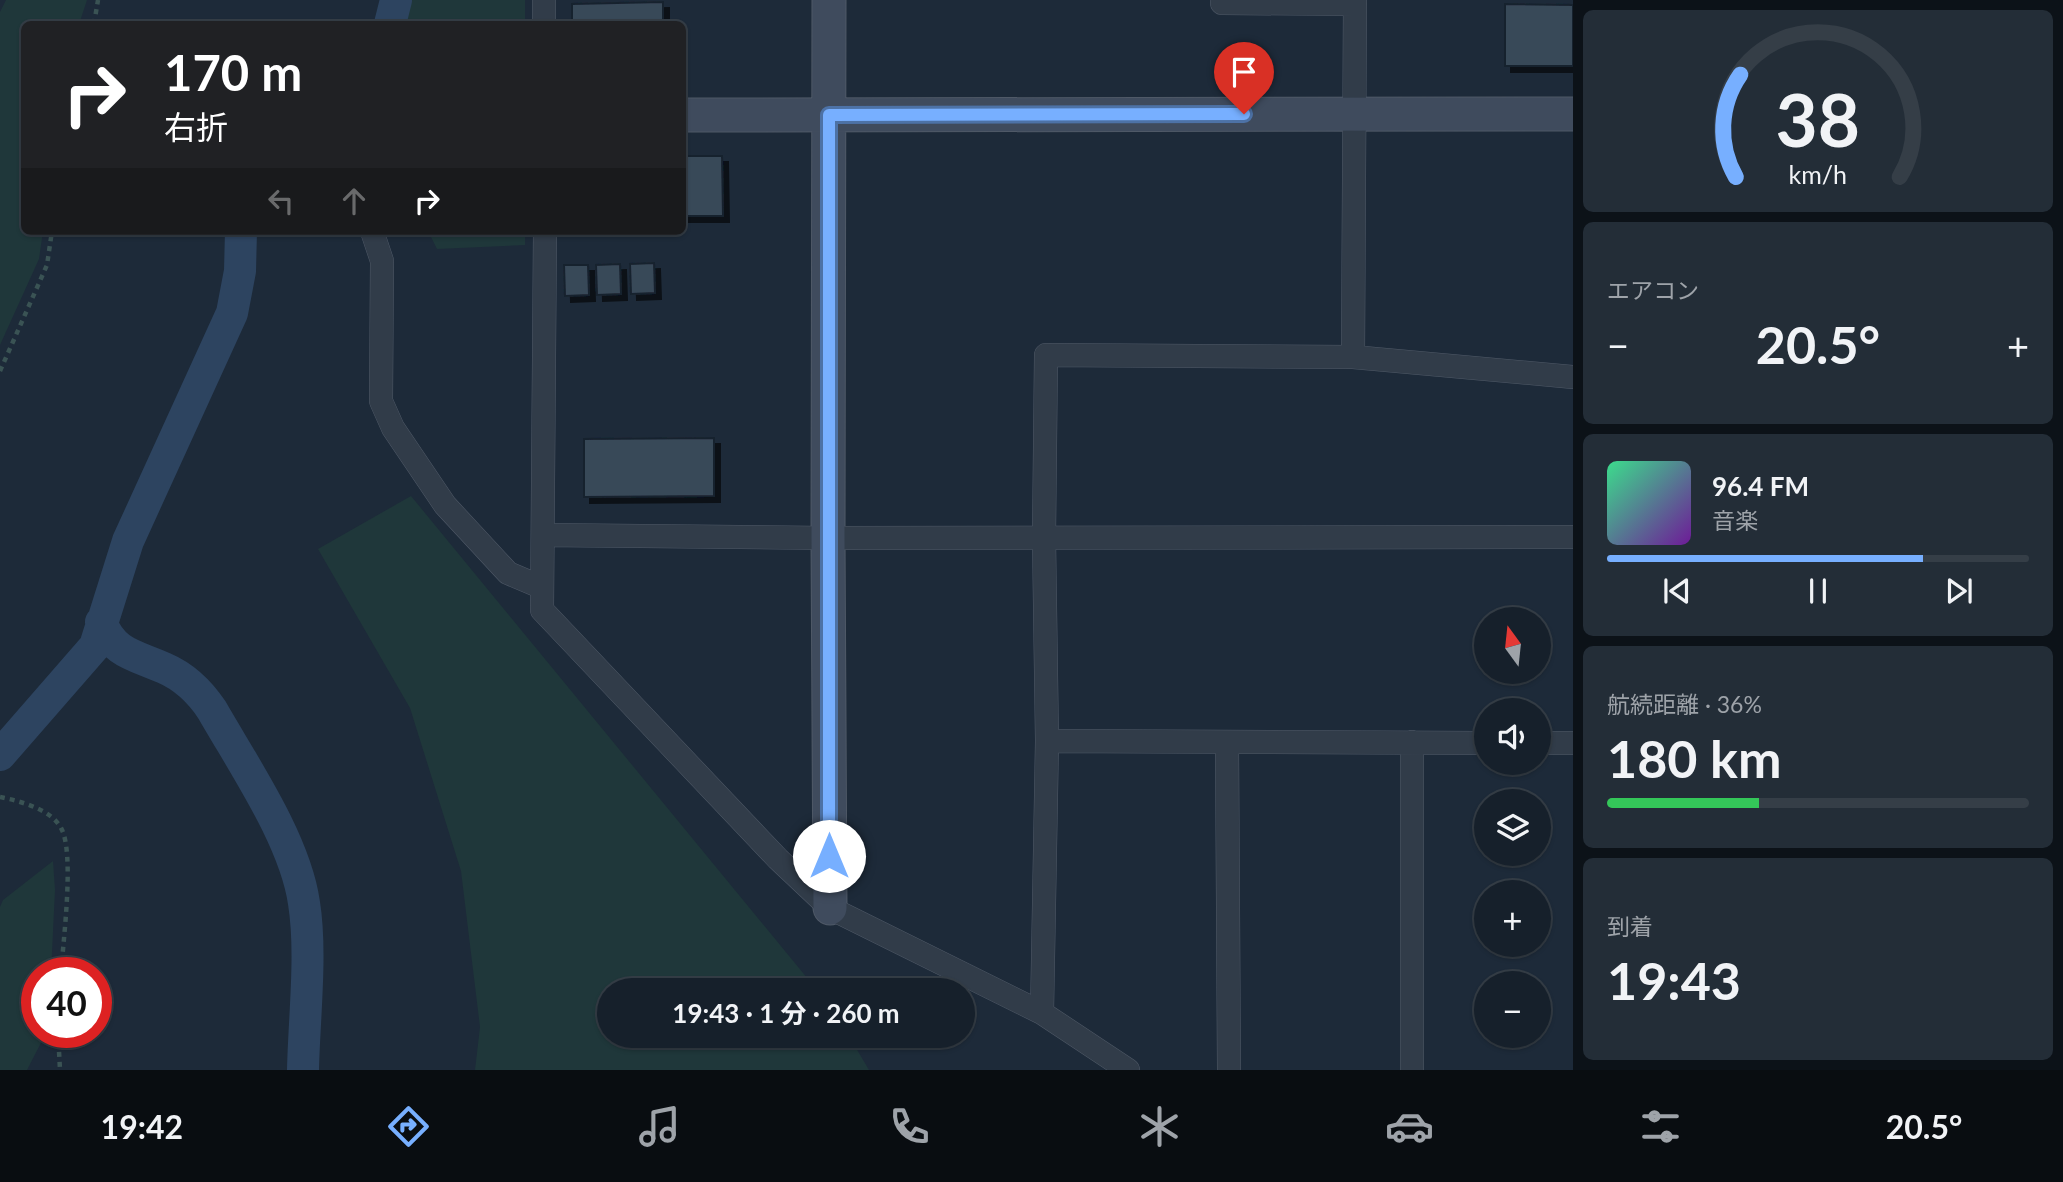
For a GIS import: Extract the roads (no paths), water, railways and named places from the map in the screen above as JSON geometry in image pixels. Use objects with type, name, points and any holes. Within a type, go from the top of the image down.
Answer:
[{"type":"street","points":[[544,0],[544,21]]},
{"type":"street","points":[[829,0],[830,908]]},
{"type":"street","points":[[1222,3],[1355,2],[1353,356]]},
{"type":"street","points":[[686,115],[1573,114]]},
{"type":"street","points":[[373,235],[382,261],[381,401],[393,428],[445,505],[508,573],[541,587]]},
{"type":"street","points":[[545,235],[542,610],[778,859],[830,908],[1042,1013],[1128,1070]]},
{"type":"street","points":[[1042,1013],[1047,741],[1044,538],[1046,355],[1353,356],[1573,377]]},
{"type":"street","points":[[543,535],[828,538],[1573,537]]},
{"type":"street","points":[[1047,741],[1474,743]]},
{"type":"street","points":[[1227,742],[1229,1070]]},
{"type":"street","points":[[1412,742],[1412,1070]]},
{"type":"street","points":[[1551,743],[1573,743]]},
{"type":"waterway","points":[[391,21],[396,0]]},
{"type":"waterway","points":[[0,755],[95,646],[128,541],[232,313],[240,271],[241,235]]},
{"type":"waterway","points":[[101,622],[106,633],[119,647],[179,676],[202,697],[253,779],[279,829],[299,879],[306,922],[303,1070]]}]
